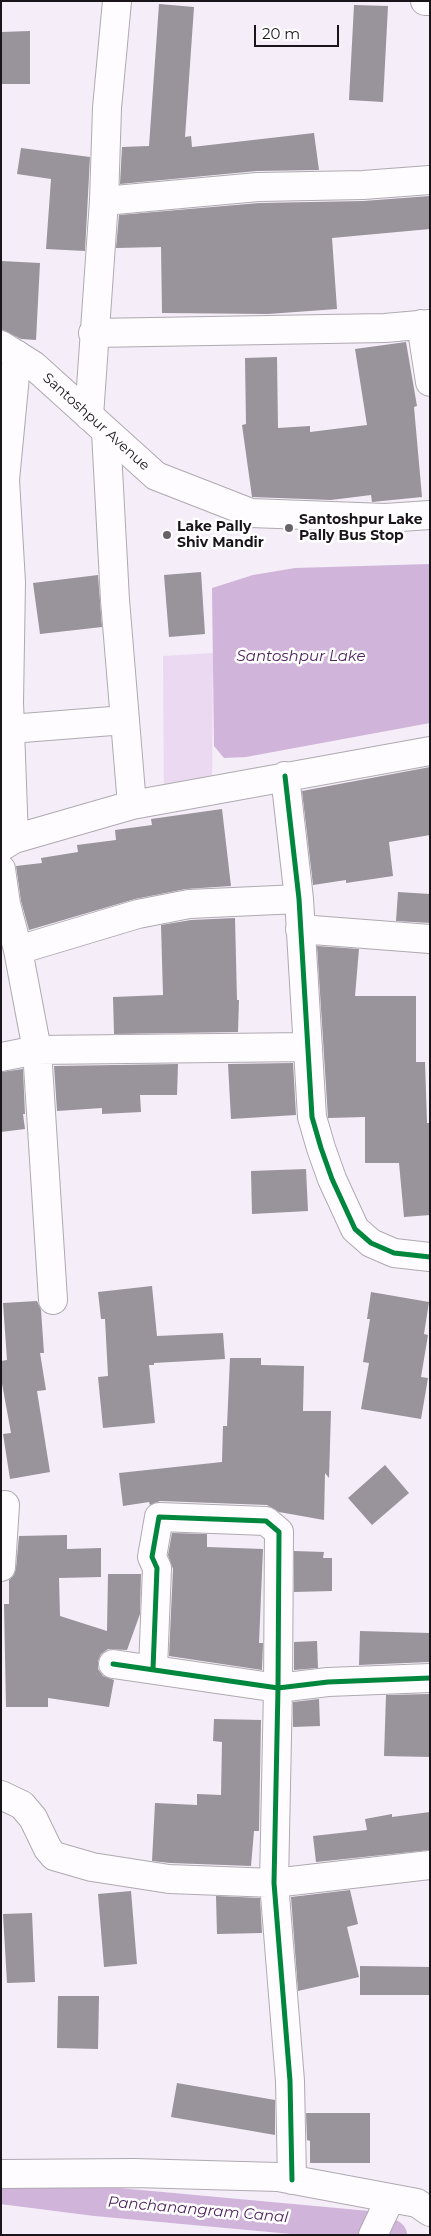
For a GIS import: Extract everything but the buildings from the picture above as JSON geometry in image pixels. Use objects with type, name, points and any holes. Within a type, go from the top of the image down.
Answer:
[{"type":"street","points":[[117,1],[107,108],[104,201],[93,333],[97,424],[115,600],[132,805]]},
{"type":"street","points":[[426,1],[430,2]]},
{"type":"street","points":[[104,201],[258,187],[363,185],[430,180]]},
{"type":"street","points":[[93,333],[376,328],[425,324],[430,382]]},
{"type":"street","points":[[9,350],[5,480],[11,582],[7,843],[132,805],[430,751]]},
{"type":"street","name":"Santoshpur Avenue","points":[[9,350],[33,365],[156,476],[251,513],[385,518],[430,515]]},
{"type":"street","points":[[10,729],[125,720]]},
{"type":"street","points":[[285,776],[299,899],[312,1117],[332,1179],[355,1229],[371,1243],[394,1253],[430,1257]]},
{"type":"street","points":[[1,869],[6,904],[18,950],[37,1050],[53,1300]]},
{"type":"street","points":[[18,950],[138,914],[189,904],[299,899]]},
{"type":"street","points":[[300,929],[430,939]]},
{"type":"street","points":[[1,1057],[37,1050],[308,1047]]},
{"type":"street","points":[[1,1567],[5,1504]]},
{"type":"street","points":[[153,1669],[157,1568],[152,1557],[159,1517],[266,1521],[279,1532],[274,1883],[290,2081],[292,2180]]},
{"type":"street","points":[[113,1664],[278,1688],[328,1682],[430,1678]]},
{"type":"street","points":[[1,1795],[22,1805],[33,1818],[48,1849],[54,1856],[70,1862],[169,1879],[274,1883],[430,1865]]},
{"type":"street","points":[[1,2174],[134,2173],[278,2177],[292,2180],[381,2218],[417,2204],[430,2212]]},
{"type":"shaded area","points":[[213,653],[212,790],[164,799],[163,656]]},
{"type":"water","name":"Santoshpur Lake","points":[[430,564],[430,723],[246,757],[224,758],[214,746],[212,588],[253,575],[295,568]]},
{"type":"waterway","name":"Panchanangram Canal","points":[[1,2189],[96,2201],[379,2227],[392,2235]]},
{"type":"cycle path","points":[[285,776],[299,899],[312,1117],[321,1148],[332,1179],[355,1229],[371,1243],[394,1253],[430,1257]]},
{"type":"cycle path","points":[[113,1664],[278,1688],[279,1532],[266,1521],[159,1517],[152,1557],[157,1568],[153,1669]]},
{"type":"cycle path","points":[[292,2180],[290,2081],[274,1883],[278,1688],[328,1682],[430,1678]]},
{"type":"place","name":"Santoshpur Lake Pally Bus Stop","points":[[289,528]]},
{"type":"place","name":"Lake Pally Shiv Mandir","points":[[167,535]]}]
